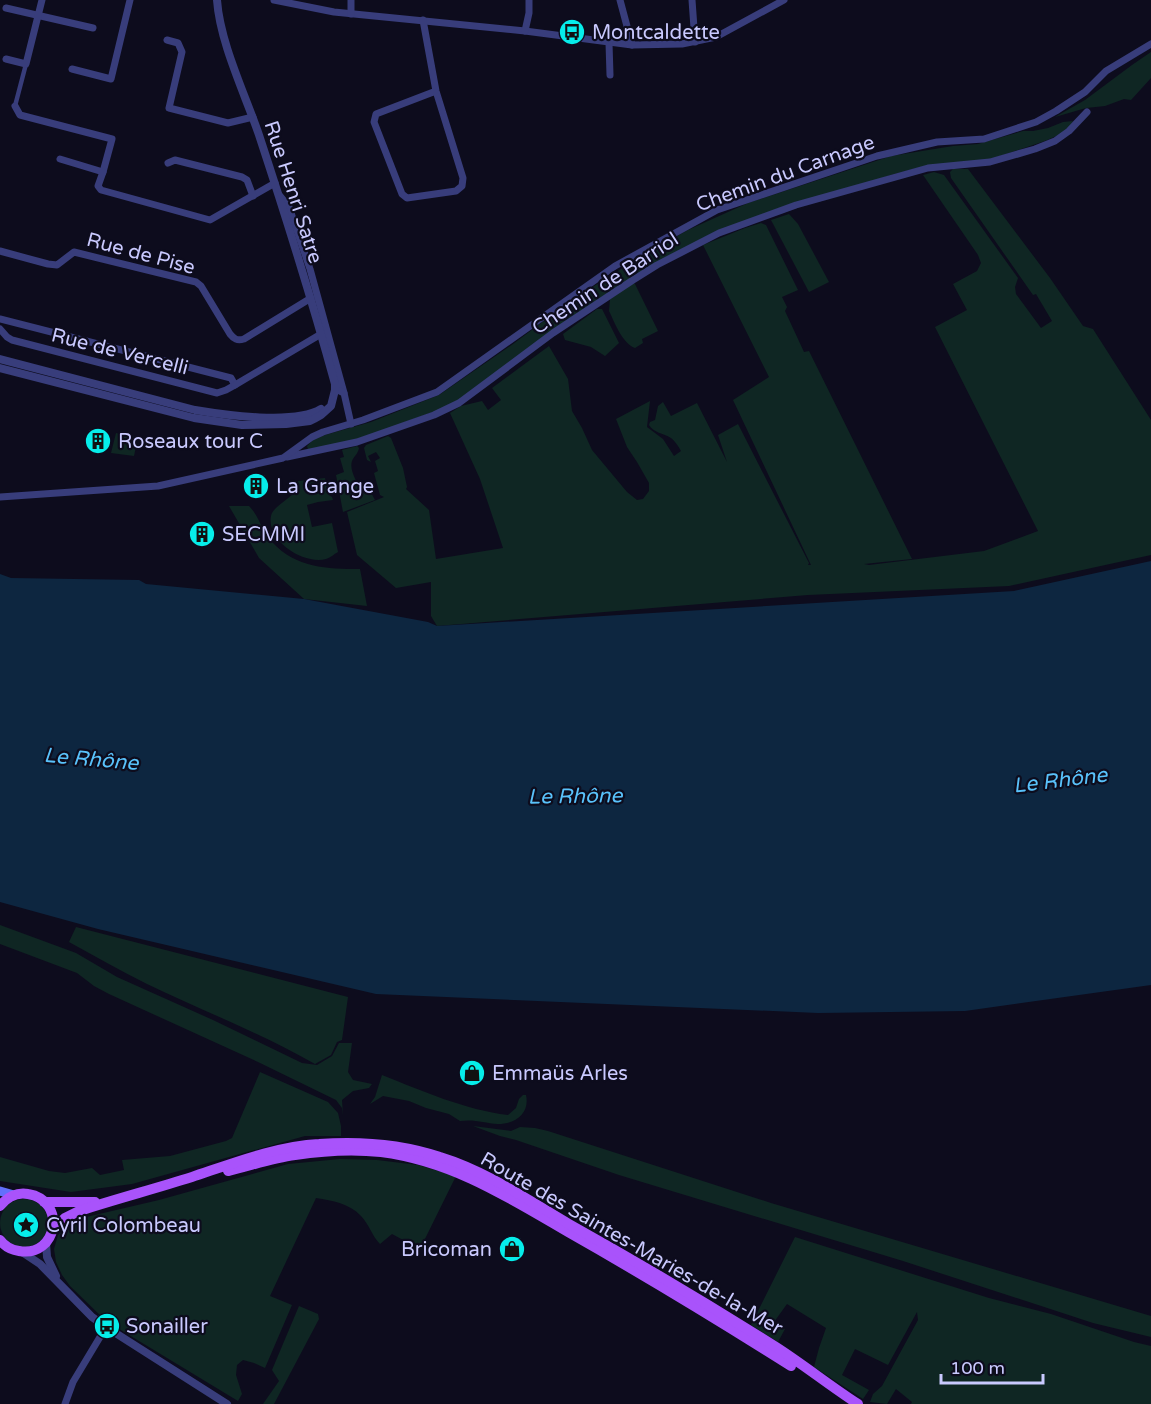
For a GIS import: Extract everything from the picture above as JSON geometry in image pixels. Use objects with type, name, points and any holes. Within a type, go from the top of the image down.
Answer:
[{"type":"main road","name":"Route des Saintes-Maries-de-la-Mer","points":[[52,1230],[65,1218],[79,1210],[193,1176],[221,1173],[293,1155],[341,1151],[380,1152],[421,1160],[445,1167],[486,1185],[678,1296],[803,1374],[858,1404]]},
{"type":"main road","points":[[0,1191],[14,1195]]},
{"type":"main road","name":"Route des Saintes-Maries-de-la-Mer","points":[[14,1195],[27,1193],[35,1195],[44,1202],[108,1202]]},
{"type":"main road","points":[[0,1206],[14,1195]]},
{"type":"main road","points":[[3,1246],[22,1252],[33,1251],[46,1243],[54,1221],[52,1213],[44,1202]]},
{"type":"street","points":[[42,0],[15,106],[20,115],[112,139],[98,186],[101,190],[210,220],[275,183]]},
{"type":"street","points":[[72,69],[111,79],[130,0]]},
{"type":"street","name":"Rue Henri Satre","points":[[217,0],[225,43],[280,196],[338,393]]},
{"type":"street","points":[[274,0],[351,14],[525,31],[632,45],[681,44],[716,38],[784,0]]},
{"type":"street","points":[[351,0],[351,14]]},
{"type":"street","points":[[525,31],[529,0]]},
{"type":"street","points":[[620,0],[632,45]]},
{"type":"street","points":[[692,0],[695,42]]},
{"type":"street","points":[[6,8],[93,28]]},
{"type":"street","points":[[423,20],[436,91],[463,178],[462,186],[456,191],[407,198],[402,194],[374,122],[376,114],[436,91]]},
{"type":"street","points":[[167,40],[178,43],[182,52],[169,108],[228,123],[253,117]]},
{"type":"street","points":[[609,43],[610,75]]},
{"type":"street","name":"Chemin du Carnage","points":[[283,458],[312,437],[323,432],[437,392],[615,266],[717,210],[878,156],[937,142],[984,139],[1036,122],[1085,92],[1106,71],[1151,44]]},
{"type":"street","points":[[6,59],[26,64]]},
{"type":"street","name":"Chemin de Barriol","points":[[0,497],[158,486],[357,442],[434,415],[459,403],[553,333],[633,280],[719,233],[796,205],[928,168],[990,162],[1035,149],[1055,141],[1069,131],[1087,112]]},
{"type":"street","points":[[60,159],[103,172]]},
{"type":"street","points":[[168,164],[176,160],[242,177],[247,180],[253,196]]},
{"type":"street","points":[[280,196],[289,207],[310,269],[338,393],[351,424]]},
{"type":"street","name":"Rue de Pise","points":[[0,251],[57,265],[74,252],[196,282],[201,286],[230,334],[234,339],[239,340],[311,298]]},
{"type":"street","name":"Rue de Vercelli","points":[[0,318],[231,378],[235,385]]},
{"type":"street","name":"Rue de Vercelli","points":[[0,329],[12,340],[217,393],[222,393],[321,334]]},
{"type":"street","points":[[0,359],[195,410],[242,417],[308,415],[322,408],[338,393]]},
{"type":"street","points":[[0,368],[194,418],[242,425],[310,421],[328,410],[338,393]]},
{"type":"street","points":[[302,454],[308,448]]},
{"type":"street","points":[[46,1243],[47,1257],[61,1285]]},
{"type":"street","points":[[22,1252],[40,1264],[92,1317],[106,1328],[227,1404]]},
{"type":"street","points":[[65,1404],[73,1382],[106,1328]]},
{"type":"green space","points":[[1151,52],[1151,78],[1131,100],[1124,99],[1105,106],[1086,108],[1055,117],[1085,100]]},
{"type":"green space","points":[[1073,121],[1069,128],[1061,134],[991,159],[921,167],[891,175],[686,247],[459,400],[444,408],[362,438],[308,450],[307,446],[313,440],[371,422],[439,395],[569,302],[643,255],[688,230],[748,203],[891,156],[978,144],[1023,131],[1048,128]]},
{"type":"green space","points":[[953,169],[968,169],[1083,326],[1093,329],[1151,420],[1151,555],[1009,586],[808,595],[437,626],[431,616],[431,582],[396,588],[357,555],[347,512],[384,497],[380,495],[374,473],[378,471],[375,461],[380,458],[376,452],[368,456],[371,462],[367,460],[364,448],[388,436],[391,438],[403,468],[406,489],[429,510],[436,559],[503,548],[480,479],[450,413],[461,406],[482,401],[488,410],[501,400],[492,388],[549,346],[568,379],[572,411],[592,450],[627,492],[637,500],[643,499],[649,491],[649,483],[627,447],[616,419],[650,401],[647,427],[663,439],[674,456],[681,451],[677,444],[671,438],[653,430],[649,425],[650,422],[655,420],[658,406],[663,402],[671,416],[697,403],[727,462],[718,435],[738,424],[808,565],[811,565],[733,400],[769,377],[703,245],[761,223],[766,225],[798,290],[782,297],[787,307],[785,311],[804,352],[809,351],[912,559],[864,564],[869,565],[984,551],[1038,531],[935,327],[967,310],[953,284],[977,271],[981,263],[978,255],[923,175],[934,172],[944,175],[1018,278],[1015,287],[1016,294],[1041,328],[1052,321],[1036,294],[1033,295],[951,178],[950,172]]},
{"type":"green space","points":[[789,214],[798,224],[829,282],[809,292],[771,220]]},
{"type":"green space","points":[[633,283],[658,331],[642,339],[643,343],[635,348],[626,342],[609,311],[610,299]]},
{"type":"green space","points":[[597,309],[602,309],[619,343],[605,356],[591,347],[565,340],[563,334]]},
{"type":"green space","points":[[116,433],[138,437],[134,456],[111,453]]},
{"type":"green space","points":[[357,446],[359,448],[351,465],[352,472],[361,490],[368,487],[375,500],[343,512],[336,475],[344,472],[340,458],[344,457],[342,450]]},
{"type":"green space","points":[[325,478],[329,495],[333,500],[307,505],[312,527],[332,523],[338,552],[328,558],[317,560],[298,555],[280,542],[274,534],[271,516],[275,509],[294,493],[298,481]]},
{"type":"green space","points":[[229,506],[249,506],[268,538],[291,557],[324,567],[360,569],[367,606],[304,599],[259,558]]},
{"type":"green space","points":[[0,925],[76,953],[117,977],[302,1063],[317,1065],[332,1056],[339,1043],[352,1043],[348,1072],[353,1080],[372,1084],[369,1088],[353,1091],[342,1100],[343,1116],[342,1108],[336,1100],[109,994],[77,973],[0,944]]},
{"type":"green space","points":[[76,927],[348,997],[342,1040],[337,1042],[331,1055],[315,1064],[253,1032],[147,984],[69,942]]},
{"type":"green space","points":[[260,1072],[328,1102],[338,1113],[341,1136],[305,1136],[132,1184],[71,1192],[0,1181],[0,1157],[49,1171],[65,1173],[92,1168],[100,1175],[124,1170],[122,1160],[170,1156],[226,1141],[232,1138]]},
{"type":"green space","points":[[382,1075],[444,1099],[492,1113],[508,1115],[516,1108],[523,1095],[526,1095],[526,1107],[516,1120],[498,1124],[460,1121],[449,1114],[409,1101],[383,1096],[370,1104],[375,1097]]},
{"type":"green space","points":[[473,1126],[511,1131],[520,1127],[548,1131],[771,1203],[1151,1316],[1151,1337],[1093,1323],[903,1261],[619,1175]]},
{"type":"green space","points":[[340,1159],[377,1160],[418,1165],[456,1176],[420,1249],[392,1234],[380,1244],[364,1219],[351,1208],[316,1198],[270,1296],[292,1305],[265,1368],[243,1360],[237,1365],[236,1375],[242,1394],[238,1401],[106,1321],[70,1286],[56,1262],[54,1249],[58,1235],[68,1225],[82,1218],[159,1200],[288,1164]]},
{"type":"green space","points":[[19,1199],[29,1199],[41,1206],[48,1218],[48,1228],[41,1240],[29,1247],[19,1247],[4,1236],[0,1228],[0,1218],[11,1203]]},
{"type":"green space","points":[[795,1237],[1151,1346],[1151,1404],[911,1404],[912,1402],[896,1389],[887,1404],[870,1402],[873,1394],[882,1386],[918,1320],[917,1312],[888,1365],[855,1349],[842,1375],[869,1390],[863,1399],[814,1367],[826,1328],[787,1304],[774,1322],[785,1329],[778,1342],[751,1325]]},
{"type":"green space","points":[[299,1306],[318,1314],[319,1319],[274,1404],[263,1404],[279,1381],[272,1370]]},
{"type":"water","name":"Le Rhône","points":[[1151,561],[1151,985],[965,1011],[818,1013],[376,994],[98,929],[0,902],[0,574],[11,578],[139,580],[146,584],[304,599],[428,622],[437,626],[1014,591]]},
{"type":"place","name":"Montcaldette","points":[[572,32]]},
{"type":"place","name":"Roseaux tour C","points":[[98,441]]},
{"type":"place","name":"La Grange","points":[[256,486]]},
{"type":"place","name":"SECMMI","points":[[202,534]]},
{"type":"place","name":"Emmaüs Arles","points":[[472,1073]]},
{"type":"place","name":"Cyril Colombeau","points":[[26,1225]]},
{"type":"place","name":"Bricoman","points":[[512,1249]]},
{"type":"place","name":"Sonailler","points":[[107,1326]]}]
